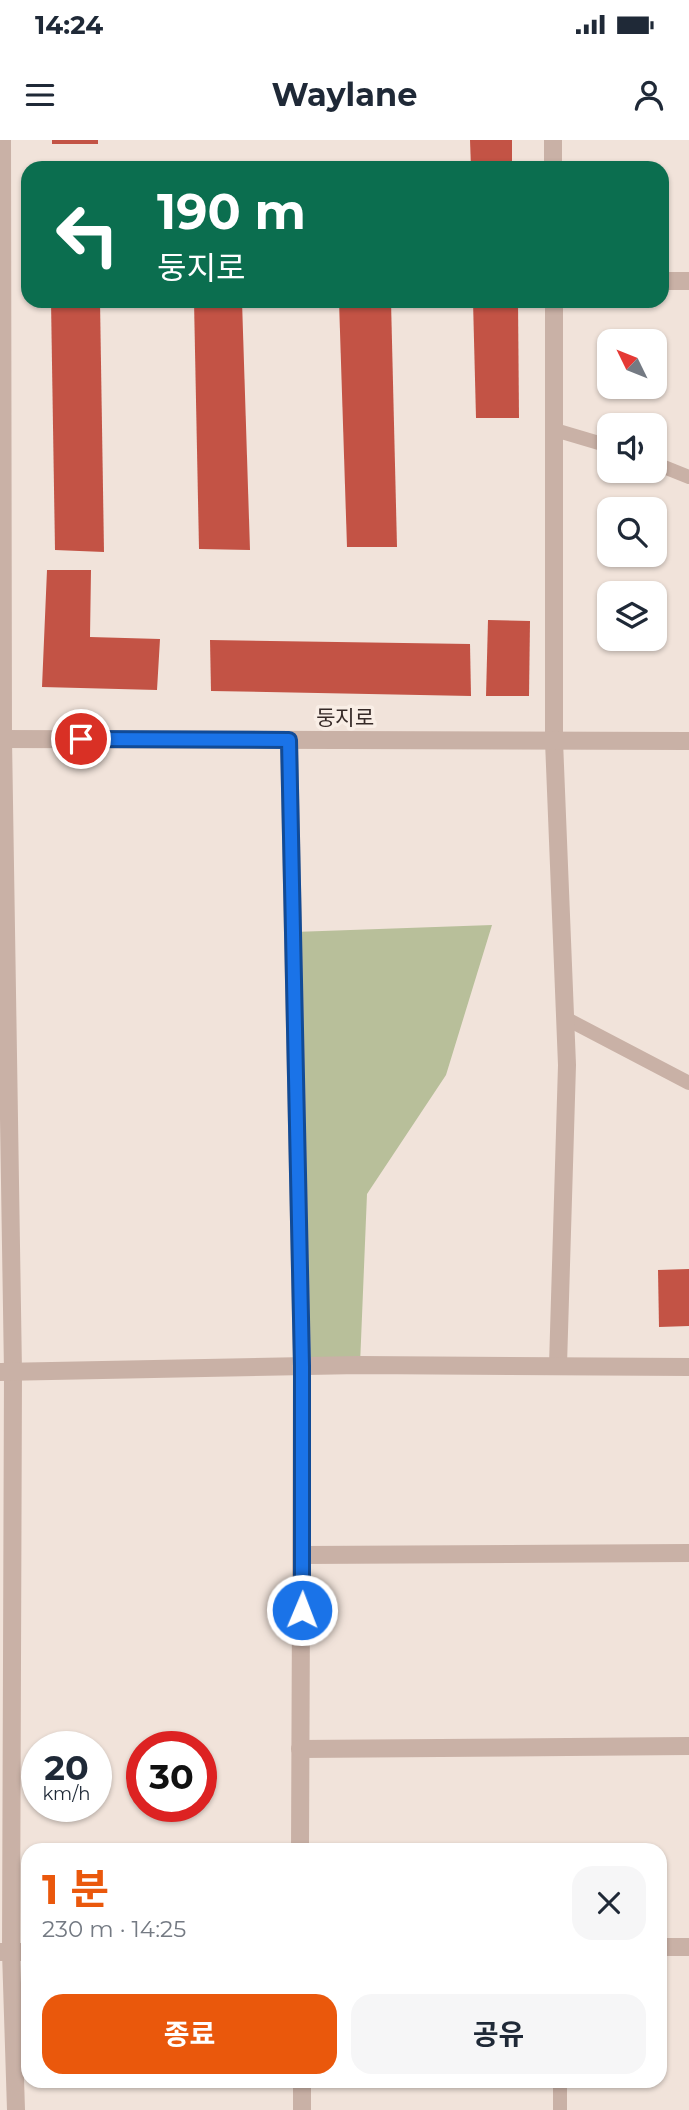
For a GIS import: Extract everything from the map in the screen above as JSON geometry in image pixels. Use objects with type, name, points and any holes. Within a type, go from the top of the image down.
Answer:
[{"type":"street","points":[[2,140],[1,739],[16,2110]]},
{"type":"street","points":[[553,140],[553,161]]},
{"type":"street","points":[[669,281],[689,281]]},
{"type":"street","points":[[554,308],[554,741],[567,1065],[558,1366]]},
{"type":"street","name":"둥지로","points":[[1,739],[689,741]]},
{"type":"street","points":[[289,740],[302,1366],[300,1843]]},
{"type":"street","points":[[7,1372],[302,1366],[689,1367]]},
{"type":"street","points":[[302,1555],[689,1553]]},
{"type":"street","points":[[300,1749],[689,1746]]},
{"type":"street","points":[[667,1947],[689,1947]]},
{"type":"street","points":[[302,2088],[302,2110]]},
{"type":"lane","points":[[555,430],[597,442]]},
{"type":"lane","points":[[667,468],[689,477]]},
{"type":"lane","points":[[565,1018],[689,1083]]},
{"type":"lane","points":[[559,2088],[560,2110]]},
{"type":"green space","points":[[492,925],[446,1075],[367,1194],[360,1365],[302,1366],[294,932]]},
{"type":"building","points":[[52,140],[98,140],[98,144],[52,144]]},
{"type":"building","points":[[470,140],[512,140],[512,161],[471,161]]},
{"type":"building","points":[[51,308],[100,308],[104,552],[55,550]]},
{"type":"building","points":[[194,308],[242,308],[250,550],[199,549]]},
{"type":"building","points":[[339,308],[391,308],[397,547],[347,547]]},
{"type":"building","points":[[473,308],[518,308],[519,418],[476,418]]},
{"type":"building","points":[[47,570],[91,570],[90,637],[160,639],[157,690],[42,687]]},
{"type":"building","points":[[488,620],[530,621],[529,696],[486,696]]},
{"type":"building","points":[[210,640],[470,644],[471,696],[211,691]]},
{"type":"building","points":[[689,1269],[689,1326],[659,1327],[658,1270]]},
{"type":"route","points":[[81,739],[289,740],[302,1366],[302,1610]]}]
